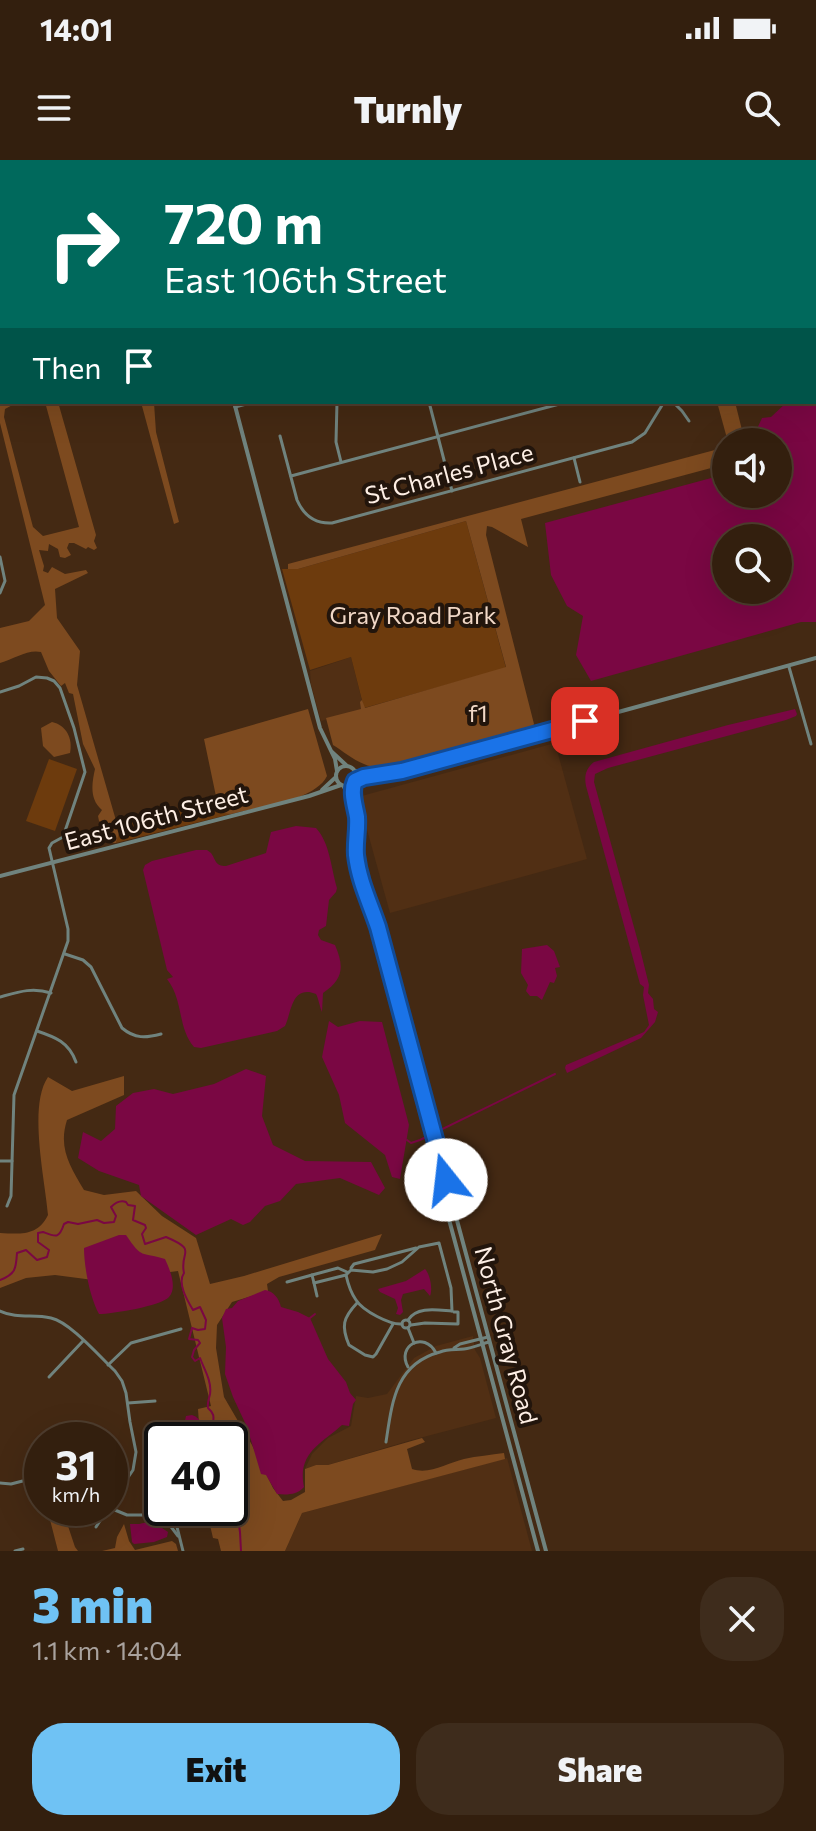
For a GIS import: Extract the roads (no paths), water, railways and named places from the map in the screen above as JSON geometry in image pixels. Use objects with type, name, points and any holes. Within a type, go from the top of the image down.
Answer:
[{"type":"street","points":[[234,404],[323,736],[342,785],[348,786],[355,781],[402,771],[816,658]]},
{"type":"street","points":[[337,404],[336,442],[341,462]]},
{"type":"street","points":[[429,404],[452,491]]},
{"type":"street","points":[[291,476],[559,404]]},
{"type":"street","name":"St Charles Place","points":[[280,436],[301,509],[310,518],[325,523],[343,521],[621,446],[645,433],[663,404]]},
{"type":"street","points":[[675,404],[689,421]]},
{"type":"street","points":[[574,458],[580,482]]},
{"type":"street","points":[[0,557],[5,581],[0,593]]},
{"type":"street","points":[[789,666],[811,744]]},
{"type":"street","points":[[0,692],[36,677],[54,681],[60,688],[74,728],[85,772],[63,837],[50,846],[51,862],[69,933],[65,954],[14,1095],[11,1196],[7,1206]]},
{"type":"street","points":[[331,750],[360,773],[381,774]]},
{"type":"street","points":[[320,791],[342,767],[348,766]]},
{"type":"street","points":[[354,769],[357,776],[355,781]]},
{"type":"street","name":"North Gray Road","points":[[355,781],[352,788],[357,819],[357,856],[371,929],[489,1339],[546,1551]]},
{"type":"street","name":"East 106th Street","points":[[0,876],[342,785]]},
{"type":"street","name":"North Gray Road","points":[[342,785],[353,803]]},
{"type":"street","points":[[65,954],[83,960],[91,967],[122,1028],[139,1038],[161,1034]]},
{"type":"street","points":[[0,997],[29,990],[51,993]]},
{"type":"street","points":[[37,1031],[65,1043],[76,1062]]},
{"type":"street","name":"North Gray Road","points":[[435,1151],[538,1551]]},
{"type":"street","points":[[0,1161],[12,1161]]},
{"type":"street","points":[[414,1343],[409,1325],[411,1315],[421,1311],[458,1312],[458,1324],[425,1323],[409,1325],[404,1328],[402,1324],[393,1324],[357,1303],[349,1285],[348,1272],[354,1264],[439,1243],[451,1288],[452,1311]]},
{"type":"street","points":[[314,1283],[348,1272],[387,1269],[402,1262],[419,1247]]},
{"type":"street","points":[[287,1282],[338,1268],[348,1272]]},
{"type":"street","points":[[312,1275],[317,1296]]},
{"type":"street","points":[[357,1303],[343,1325],[348,1343],[365,1355],[373,1357],[376,1354],[393,1324]]},
{"type":"street","points":[[0,1311],[13,1316],[53,1318],[69,1327],[122,1381],[136,1446],[133,1470],[128,1478]]},
{"type":"street","points":[[108,1365],[131,1343],[181,1329]]},
{"type":"street","points":[[386,1442],[396,1392],[409,1369],[436,1353],[466,1348],[489,1339]]},
{"type":"street","points":[[49,1377],[83,1341]]},
{"type":"street","points":[[409,1369],[404,1362],[405,1354],[414,1343],[428,1343],[436,1353]]},
{"type":"street","points":[[128,1403],[155,1401]]},
{"type":"street","points":[[0,1483],[24,1481]]},
{"type":"street","points":[[128,1515],[149,1515],[169,1524],[181,1541],[183,1551]]},
{"type":"street","points":[[15,1551],[23,1549]]},
{"type":"waterway","points":[[407,1140],[411,1143],[420,1140],[555,1074]]},
{"type":"waterway","points":[[0,1280],[14,1270],[17,1253],[26,1250],[37,1260],[47,1257],[49,1250],[38,1242],[38,1233],[56,1236],[68,1222],[114,1222],[116,1216],[111,1207],[122,1201],[135,1206],[133,1220],[145,1225],[142,1234],[145,1244],[166,1237],[185,1249],[184,1292],[193,1310],[200,1307],[206,1320],[205,1329],[192,1328],[189,1339],[200,1343],[192,1357],[195,1361],[200,1358],[209,1380],[208,1408],[213,1422]]},
{"type":"waterway","points":[[310,1318],[315,1314]]},
{"type":"waterway","points":[[239,1526],[241,1551]]},
{"type":"park label","name":"Gray Road Park","points":[[413,614]]},
{"type":"park label","name":"f1","points":[[478,712]]}]
